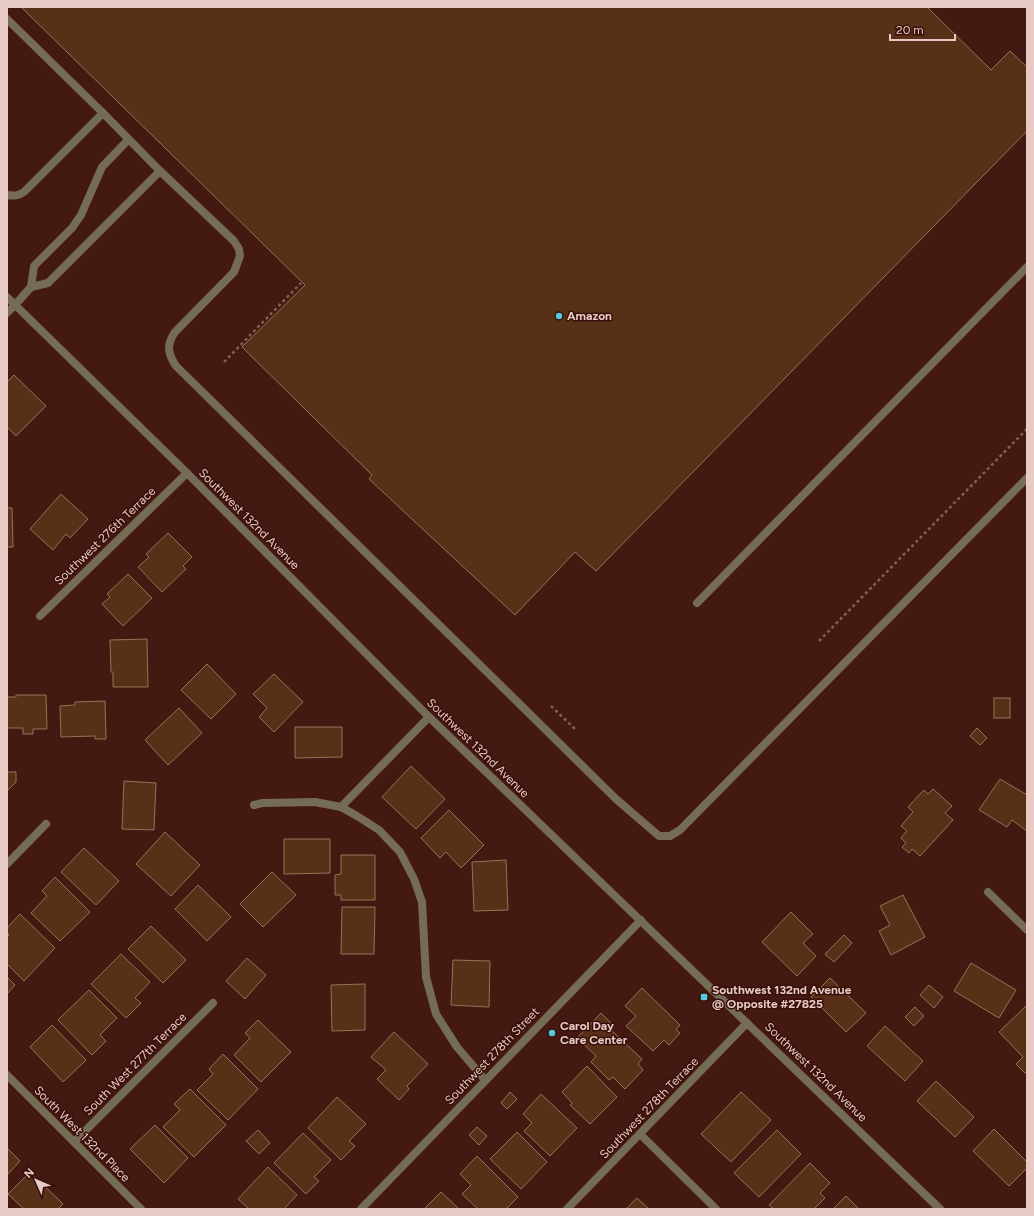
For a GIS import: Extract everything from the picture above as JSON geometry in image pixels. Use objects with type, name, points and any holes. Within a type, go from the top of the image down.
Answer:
[{"type":"street","points":[[7,20],[160,172],[234,241],[239,249],[240,256],[234,272],[175,332],[171,338],[168,346],[169,354],[176,366],[616,799],[659,836],[670,836],[680,830],[1027,478]]},
{"type":"street","points":[[7,195],[20,195],[24,192],[102,113]]},
{"type":"street","points":[[7,313],[31,287],[34,266],[72,228],[81,215],[102,166],[128,140]]},
{"type":"street","points":[[31,287],[48,283],[160,172]]},
{"type":"street","points":[[697,603],[1027,267]]},
{"type":"street","name":"Southwest 132nd Avenue","points":[[7,297],[186,473],[428,717],[641,920],[940,1209]]},
{"type":"street","name":"Southwest 276th Terrace","points":[[40,616],[186,473]]},
{"type":"street","points":[[341,807],[428,717]]},
{"type":"street","points":[[254,805],[262,803],[315,802],[341,807],[379,830],[400,852],[414,879],[422,902],[426,977],[436,1014],[457,1047],[485,1080]]},
{"type":"street","points":[[7,864],[46,824]]},
{"type":"street","points":[[988,892],[1027,930]]},
{"type":"street","name":"Southwest 278th Street","points":[[361,1209],[641,920]]},
{"type":"street","name":"South West 277th Terrace","points":[[74,1142],[213,1003]]},
{"type":"street","name":"Southwest 278th Terrace","points":[[567,1209],[747,1023]]},
{"type":"street","name":"South West 132nd Place","points":[[7,1075],[141,1209]]},
{"type":"street","points":[[640,1134],[716,1209]]},
{"type":"path","points":[[224,362],[301,283]]},
{"type":"path","points":[[819,641],[1027,429]]},
{"type":"path","points":[[551,706],[575,729]]},
{"type":"building","name":"Amazon","points":[[21,7],[927,7],[991,70],[1010,51],[1027,67],[1027,131],[596,571],[575,552],[515,615],[369,479],[372,475],[242,347],[305,285]]},
{"type":"building","points":[[14,375],[46,406],[16,436],[7,427],[7,382]]},
{"type":"building","points":[[61,494],[88,519],[70,538],[66,534],[53,550],[30,529]]},
{"type":"building","points":[[7,508],[12,508],[13,547],[7,547]]},
{"type":"building","points":[[168,533],[192,557],[183,566],[186,569],[162,592],[138,567],[149,557],[146,554]]},
{"type":"building","points":[[128,574],[152,598],[123,626],[102,604],[110,597],[107,594]]},
{"type":"building","points":[[147,639],[148,687],[113,687],[110,640]]},
{"type":"building","points":[[207,664],[236,694],[211,719],[181,690]]},
{"type":"building","points":[[274,674],[303,702],[274,732],[259,717],[267,708],[253,694]]},
{"type":"building","points":[[16,695],[46,695],[47,729],[33,729],[33,734],[23,734],[23,728],[7,728],[7,697],[16,697]]},
{"type":"building","points":[[994,698],[1010,698],[1010,718],[994,718]]},
{"type":"building","points":[[105,701],[106,739],[95,739],[95,736],[61,737],[60,706],[75,705],[75,702]]},
{"type":"building","points":[[179,708],[202,733],[168,765],[145,740]]},
{"type":"building","points":[[295,727],[342,727],[342,757],[295,758]]},
{"type":"building","points":[[977,728],[987,738],[980,745],[970,736]]},
{"type":"building","points":[[411,766],[445,799],[416,829],[382,797]]},
{"type":"building","points":[[7,772],[16,772],[16,782],[7,791]]},
{"type":"building","points":[[1000,779],[1027,795],[1027,831],[1012,820],[1007,827],[979,810]]},
{"type":"building","points":[[124,781],[156,783],[154,830],[122,829]]},
{"type":"building","points":[[933,789],[952,806],[945,813],[953,820],[920,856],[912,849],[909,853],[902,847],[906,843],[901,838],[907,831],[901,826],[913,812],[908,807],[924,790],[928,794]]},
{"type":"building","points":[[449,810],[484,845],[461,868],[446,852],[440,858],[421,838]]},
{"type":"building","points":[[165,832],[200,865],[171,896],[136,864]]},
{"type":"building","points":[[284,839],[330,839],[330,873],[284,874]]},
{"type":"building","points":[[84,848],[119,881],[96,905],[61,872]]},
{"type":"building","points":[[341,855],[375,855],[375,900],[341,900],[341,895],[335,895],[335,875],[341,874]]},
{"type":"building","points":[[506,860],[508,910],[474,911],[472,862]]},
{"type":"building","points":[[272,872],[296,895],[263,927],[240,904]]},
{"type":"building","points":[[55,877],[90,912],[60,941],[31,913],[47,896],[42,891]]},
{"type":"building","points":[[198,885],[231,917],[207,941],[175,909]]},
{"type":"building","points":[[903,895],[925,937],[891,955],[879,931],[890,925],[880,906]]},
{"type":"building","points":[[342,907],[375,907],[374,954],[341,954]]},
{"type":"building","points":[[791,912],[813,934],[803,943],[816,956],[797,976],[762,942]]},
{"type":"building","points":[[20,914],[55,948],[24,981],[7,964],[7,937],[9,935],[7,928]]},
{"type":"building","points":[[151,926],[186,960],[163,983],[128,949]]},
{"type":"building","points":[[844,935],[852,943],[834,962],[825,954]]},
{"type":"building","points":[[121,954],[150,982],[135,998],[141,1003],[126,1018],[91,984]]},
{"type":"building","points":[[247,958],[266,975],[245,999],[226,981]]},
{"type":"building","points":[[453,960],[490,961],[489,1007],[451,1005]]},
{"type":"building","points":[[971,963],[1016,990],[999,1018],[954,991]]},
{"type":"building","points":[[7,977],[15,985],[7,994]]},
{"type":"building","points":[[830,978],[866,1013],[846,1032],[811,997]]},
{"type":"building","points":[[365,984],[365,1030],[332,1031],[331,985]]},
{"type":"building","points":[[929,985],[943,997],[934,1008],[920,995]]},
{"type":"building","points":[[642,988],[680,1025],[676,1030],[680,1033],[669,1045],[664,1040],[653,1051],[626,1026],[636,1016],[625,1006]]},
{"type":"building","points":[[89,990],[117,1018],[100,1035],[106,1041],[92,1055],[58,1020]]},
{"type":"building","points":[[1027,1005],[1027,1072],[1025,1073],[1016,1064],[1023,1057],[999,1032]]},
{"type":"building","points":[[915,1007],[924,1016],[914,1026],[905,1017]]},
{"type":"building","points":[[601,1013],[614,1026],[611,1030],[642,1059],[638,1064],[643,1070],[625,1089],[613,1077],[609,1080],[591,1062],[596,1056],[577,1038]]},
{"type":"building","points":[[258,1020],[291,1052],[261,1082],[234,1055],[250,1038],[245,1033]]},
{"type":"building","points":[[52,1025],[86,1060],[63,1082],[30,1047]]},
{"type":"building","points":[[885,1026],[923,1061],[905,1081],[867,1046]]},
{"type":"building","points":[[394,1032],[428,1064],[407,1086],[409,1089],[399,1100],[377,1079],[386,1070],[371,1057]]},
{"type":"building","points":[[223,1054],[258,1089],[228,1120],[197,1090],[213,1074],[209,1069]]},
{"type":"building","points":[[587,1066],[617,1097],[590,1124],[570,1105],[572,1103],[562,1092]]},
{"type":"building","points":[[936,1081],[974,1117],[955,1137],[917,1101]]},
{"type":"building","points":[[190,1089],[226,1125],[194,1157],[163,1127],[180,1110],[174,1104]]},
{"type":"building","points":[[510,1092],[517,1099],[507,1109],[501,1103]]},
{"type":"building","points":[[741,1092],[771,1120],[731,1162],[701,1134]]},
{"type":"building","points":[[541,1094],[577,1128],[550,1156],[524,1131],[532,1123],[523,1114]]},
{"type":"building","points":[[337,1097],[366,1124],[349,1141],[355,1146],[341,1160],[308,1128]]},
{"type":"building","points":[[155,1125],[188,1158],[164,1183],[130,1149]]},
{"type":"building","points":[[477,1127],[487,1136],[479,1145],[469,1135]]},
{"type":"building","points":[[994,1129],[1027,1162],[1027,1168],[1009,1186],[973,1151]]},
{"type":"building","points":[[258,1130],[270,1143],[259,1154],[246,1141]]},
{"type":"building","points":[[777,1130],[801,1154],[759,1197],[734,1173]]},
{"type":"building","points":[[517,1132],[547,1162],[521,1189],[490,1159]]},
{"type":"building","points":[[303,1133],[331,1160],[314,1177],[319,1181],[306,1194],[274,1163]]},
{"type":"building","points":[[7,1148],[20,1161],[7,1175]]},
{"type":"building","points":[[477,1156],[518,1197],[506,1209],[478,1209],[462,1194],[471,1185],[460,1174]]},
{"type":"building","points":[[810,1163],[830,1183],[820,1193],[825,1198],[814,1209],[774,1209],[769,1205]]},
{"type":"building","points":[[268,1167],[297,1195],[284,1209],[249,1209],[238,1199]]},
{"type":"building","points":[[30,1172],[63,1204],[58,1209],[24,1209],[8,1194]]},
{"type":"building","points":[[441,1192],[459,1209],[424,1209]]},
{"type":"building","points":[[846,1196],[859,1209],[833,1209]]},
{"type":"building","points":[[637,1198],[649,1209],[626,1209]]},
{"type":"place","name":"Amazon","points":[[559,316]]},
{"type":"place","name":"Southwest 132nd Avenue @ Opposite #27825","points":[[704,997]]},
{"type":"place","name":"Carol Day Care Center","points":[[552,1033]]}]
